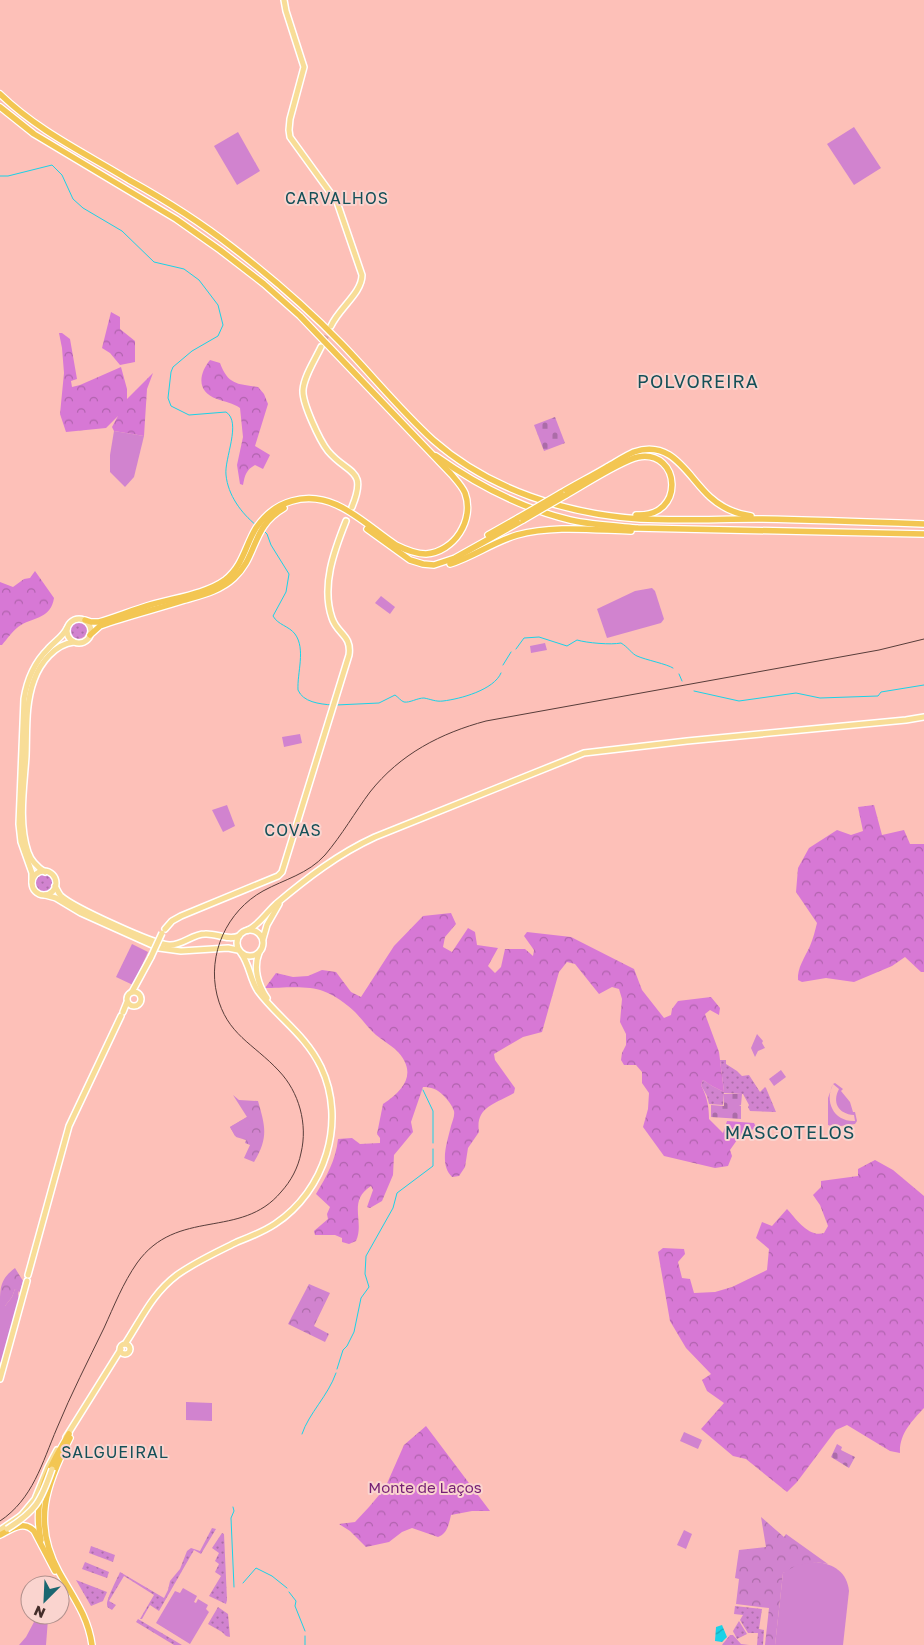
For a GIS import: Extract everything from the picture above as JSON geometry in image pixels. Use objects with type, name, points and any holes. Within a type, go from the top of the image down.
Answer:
[{"type":"highway","points":[[0,94],[39,126],[181,211],[270,277],[340,342],[434,440],[462,462],[498,484],[532,497],[573,509],[639,519],[924,524]]},
{"type":"highway","points":[[0,107],[34,134],[176,219],[264,284],[300,316],[451,474],[464,493],[467,511],[460,533],[455,540],[443,549],[433,553],[420,554],[405,550],[374,530]]},
{"type":"highway","points":[[424,447],[493,492],[528,508],[570,520],[638,528],[924,534]]},
{"type":"highway","points":[[85,620],[99,622],[220,583],[231,575],[239,565],[253,534],[264,518],[275,509],[293,500],[314,498],[333,502],[346,509],[407,555],[420,560],[434,562],[454,555],[520,519],[627,455],[651,450],[664,452],[673,458],[711,498],[724,507],[745,516],[771,520]]},
{"type":"highway","points":[[564,494],[635,458],[643,456],[654,458],[666,467],[671,475],[673,485],[671,494],[663,506],[640,515],[605,514]]},
{"type":"highway","points":[[90,635],[100,626],[209,593],[226,584],[236,576],[244,565],[265,524],[279,511],[293,504],[318,502],[336,508],[396,551],[417,563],[429,565],[441,564],[455,558],[520,519]]},
{"type":"highway","points":[[396,551],[402,558],[413,563],[434,568],[458,562],[502,540],[531,532],[551,530],[676,532],[695,529]]},
{"type":"highway","points":[[47,1552],[38,1524],[40,1498],[50,1468],[70,1436]]},
{"type":"highway","points":[[0,1532],[26,1525],[34,1531],[80,1614],[91,1645]]},
{"type":"main road","points":[[284,0],[304,67],[290,120],[290,138],[337,202],[362,275],[359,289],[340,311],[331,326]]},
{"type":"main road","points":[[321,347],[304,385],[303,397],[325,445],[333,456],[351,470],[357,479],[357,494],[352,508]]},
{"type":"main road","points":[[135,993],[151,956],[172,920],[278,876],[282,872],[349,655],[348,640],[332,619],[327,597],[331,564],[336,545],[346,521]]},
{"type":"main road","points":[[259,953],[252,956],[228,948],[181,951],[159,948],[81,913],[56,898],[39,894],[35,891],[32,873],[21,842],[19,824],[24,699],[37,663],[48,648],[61,637],[69,623],[74,619],[85,620],[90,627],[90,635],[84,642],[74,642],[60,647],[43,662],[33,682],[28,704],[23,825],[28,853],[36,865],[54,877],[56,886],[62,896],[77,906],[162,944],[173,945],[193,936],[206,934],[229,938],[239,936],[254,927],[275,904],[330,861],[362,843],[584,753],[693,740],[906,720],[924,716]]},
{"type":"main road","points":[[67,628],[68,636],[74,642]]},
{"type":"main road","points":[[32,882],[35,875],[45,872]]},
{"type":"main road","points":[[45,895],[56,886]]},
{"type":"main road","points":[[280,1014],[258,982],[256,970],[263,942],[263,934],[270,918],[290,892]]},
{"type":"main road","points":[[248,930],[252,930],[260,935],[263,942]]},
{"type":"main road","points":[[122,1351],[126,1353],[130,1351],[127,1344],[144,1310],[168,1282],[189,1267],[276,1224],[304,1198],[319,1174],[326,1155],[331,1131],[331,1106],[328,1087],[322,1069],[313,1053],[256,988],[237,943],[239,936]]},
{"type":"main road","points":[[129,1004],[137,1005],[140,1002],[140,997],[135,993]]},
{"type":"main road","points":[[0,1379],[68,1126],[122,1014],[129,1004],[127,996],[135,993]]},
{"type":"main road","points":[[0,1532],[25,1517],[38,1504],[52,1469],[70,1436],[122,1351],[121,1346],[127,1344]]},
{"type":"main road","points":[[20,1517],[35,1499],[52,1458],[70,1436]]},
{"type":"main road","points":[[0,1532],[32,1506],[38,1507],[41,1512],[47,1552]]},
{"type":"green space","points":[[854,127],[881,168],[854,185],[827,144]]},
{"type":"green space","points":[[238,132],[260,171],[237,185],[214,146]]},
{"type":"green space","points":[[111,312],[120,317],[120,329],[135,341],[135,362],[120,365],[110,353],[102,348]]},
{"type":"green space","points":[[59,333],[70,339],[77,379],[71,381],[72,387],[121,367],[127,389],[127,399],[153,373],[147,389],[144,436],[114,431],[112,427],[118,416],[106,428],[66,432],[60,414],[64,373]]},
{"type":"green space","points":[[210,360],[220,363],[226,376],[235,382],[258,387],[264,394],[268,404],[255,446],[270,455],[263,469],[255,465],[248,471],[243,485],[240,484],[237,465],[243,437],[240,408],[210,396],[203,388],[203,371]]},
{"type":"green space","points":[[555,417],[565,443],[544,451],[534,425]]},
{"type":"green space","points":[[114,431],[144,436],[134,477],[125,487],[110,472],[110,455]]},
{"type":"green space","points":[[35,571],[54,598],[50,610],[42,616],[18,627],[0,645],[0,582],[13,587],[24,579],[30,578]]},
{"type":"green space","points":[[652,588],[655,591],[664,619],[661,623],[607,638],[597,609],[635,591]]},
{"type":"green space","points":[[381,596],[395,607],[390,614],[375,603]]},
{"type":"green space","points":[[74,621],[82,621],[87,626],[85,637],[74,639],[69,634],[69,626]]},
{"type":"green space","points":[[545,643],[547,650],[531,653],[530,646]]},
{"type":"green space","points":[[300,734],[302,743],[284,747],[282,737]]},
{"type":"green space","points":[[227,805],[235,826],[223,832],[212,810]]},
{"type":"green space","points":[[874,805],[882,835],[904,830],[910,844],[924,844],[924,972],[921,972],[905,957],[892,966],[854,982],[826,978],[802,982],[798,980],[799,971],[817,923],[796,892],[798,868],[809,848],[837,830],[851,835],[863,831],[858,807]]},
{"type":"green space","points":[[40,874],[48,874],[53,879],[51,890],[40,892],[35,887],[35,879]]},
{"type":"green space","points":[[451,913],[456,924],[445,937],[443,947],[452,952],[468,928],[475,932],[477,945],[498,948],[488,966],[495,973],[501,967],[505,949],[525,949],[533,956],[534,950],[524,936],[527,932],[571,937],[634,969],[642,990],[664,1018],[671,1015],[672,1009],[678,1001],[711,997],[720,1008],[719,1015],[710,1010],[705,1014],[719,1052],[724,1092],[703,1080],[701,1085],[709,1110],[709,1119],[723,1133],[727,1121],[754,1123],[756,1127],[737,1140],[730,1150],[732,1156],[728,1166],[715,1168],[664,1156],[643,1127],[648,1109],[649,1093],[642,1083],[642,1072],[636,1065],[624,1065],[621,1060],[626,1045],[626,1034],[620,1022],[622,999],[619,989],[612,987],[599,994],[575,964],[567,962],[559,972],[542,1032],[523,1037],[494,1054],[495,1060],[515,1088],[514,1093],[488,1107],[483,1112],[480,1117],[479,1132],[468,1148],[465,1167],[459,1176],[452,1177],[448,1172],[445,1160],[446,1146],[454,1111],[448,1101],[438,1091],[423,1087],[411,1122],[413,1132],[394,1155],[393,1175],[382,1201],[370,1208],[367,1207],[373,1190],[371,1186],[360,1198],[358,1205],[359,1226],[356,1241],[349,1244],[342,1242],[342,1238],[335,1235],[315,1235],[314,1231],[328,1219],[327,1214],[330,1207],[316,1194],[333,1161],[338,1139],[352,1138],[360,1144],[380,1143],[380,1138],[377,1134],[383,1104],[403,1086],[407,1072],[406,1065],[395,1049],[376,1035],[352,1009],[332,995],[310,988],[265,988],[276,973],[293,977],[308,976],[322,970],[336,972],[351,992],[361,997],[394,946],[423,916]]},
{"type":"green space","points":[[132,944],[148,952],[133,985],[116,977]]},
{"type":"green space","points":[[757,1034],[763,1041],[762,1043],[765,1048],[758,1051],[755,1057],[751,1048]]},
{"type":"green space","points":[[720,1060],[726,1060],[726,1064],[742,1076],[749,1075],[760,1092],[765,1087],[776,1112],[750,1111],[743,1094],[724,1093],[723,1105],[709,1104],[701,1085],[703,1080],[724,1092]]},
{"type":"green space","points":[[781,1070],[786,1077],[774,1086],[769,1079]]},
{"type":"green space","points":[[835,1083],[843,1089],[841,1091],[850,1102],[853,1112],[855,1112],[857,1121],[855,1124],[834,1127],[828,1125],[828,1098],[830,1091],[830,1104],[836,1114],[841,1118],[855,1121],[854,1115],[840,1110],[836,1103],[839,1089],[833,1084]]},
{"type":"green space","points":[[724,1094],[742,1094],[741,1105],[739,1106],[741,1106],[741,1119],[711,1117],[711,1105],[724,1106]]},
{"type":"green space","points":[[233,1095],[239,1100],[258,1101],[264,1125],[264,1138],[254,1162],[244,1158],[250,1145],[245,1143],[246,1140],[236,1137],[230,1127],[247,1117]]},
{"type":"green space","points":[[247,1117],[253,1126],[235,1136],[230,1127]]},
{"type":"green space","points":[[875,1160],[893,1170],[924,1196],[924,1408],[904,1434],[900,1453],[890,1451],[847,1425],[836,1430],[797,1482],[787,1492],[746,1459],[733,1456],[701,1429],[724,1403],[707,1391],[702,1380],[711,1374],[686,1348],[670,1321],[658,1252],[663,1248],[684,1249],[685,1254],[678,1262],[682,1278],[690,1279],[694,1293],[715,1292],[732,1287],[767,1270],[769,1249],[756,1238],[762,1222],[772,1226],[787,1209],[808,1230],[818,1234],[824,1233],[828,1226],[820,1205],[813,1195],[821,1187],[821,1181],[858,1176],[858,1169]]},
{"type":"green space","points":[[15,1268],[23,1281],[20,1292],[15,1289],[5,1306],[0,1306],[2,1284],[6,1276]]},
{"type":"green space","points":[[309,1284],[330,1293],[314,1326],[329,1334],[325,1342],[288,1324]]},
{"type":"green space","points":[[15,1289],[19,1290],[19,1299],[2,1363],[0,1362],[0,1306],[5,1306]]},
{"type":"green space","points":[[186,1402],[212,1403],[212,1421],[186,1420]]},
{"type":"green space","name":"Monte de Laços","points":[[426,1426],[490,1511],[472,1511],[451,1515],[446,1531],[438,1537],[412,1528],[402,1532],[389,1542],[366,1547],[350,1531],[339,1524],[355,1522],[369,1507],[385,1488],[404,1445]]},
{"type":"green space","points":[[684,1432],[702,1440],[698,1449],[680,1441]]},
{"type":"green space","points":[[837,1444],[842,1447],[841,1450],[855,1457],[849,1468],[831,1457]]},
{"type":"green space","points":[[761,1517],[784,1537],[786,1534],[828,1564],[816,1562],[783,1573],[775,1645],[765,1645],[769,1608],[736,1604],[739,1579],[735,1578],[739,1550],[766,1547]]},
{"type":"green space","points":[[212,1528],[216,1529],[201,1554],[194,1550],[159,1611],[150,1605],[142,1619],[140,1619],[154,1595],[124,1576],[109,1601],[116,1605],[112,1610],[108,1607],[109,1597],[120,1572],[164,1598],[170,1581],[180,1569],[187,1551],[191,1548],[200,1551]]},
{"type":"green space","points":[[684,1530],[692,1534],[686,1549],[677,1545]]},
{"type":"green space","points":[[222,1533],[224,1534],[226,1604],[209,1596],[221,1576],[215,1572],[219,1564],[215,1561],[219,1553],[212,1548]]},
{"type":"green space","points":[[91,1546],[115,1555],[113,1562],[89,1553]]},
{"type":"green space","points":[[85,1562],[109,1572],[107,1578],[82,1569]]},
{"type":"green space","points":[[816,1562],[839,1570],[848,1584],[849,1591],[843,1645],[775,1645],[783,1573],[797,1565]]},
{"type":"green space","points":[[76,1580],[107,1592],[103,1601],[91,1606]]},
{"type":"green space","points":[[183,1588],[197,1596],[194,1602],[196,1603],[198,1599],[208,1605],[206,1609],[209,1612],[190,1644],[156,1623],[175,1591],[180,1593]]},
{"type":"green space","points":[[735,1606],[762,1609],[759,1629],[764,1630],[763,1645],[757,1645],[758,1633],[748,1633],[740,1620],[743,1615],[734,1614]]},
{"type":"green space","points":[[218,1607],[228,1614],[230,1637],[208,1624]]},
{"type":"green space","points":[[138,1619],[182,1645],[174,1645],[136,1622]]},
{"type":"green space","points":[[739,1621],[747,1634],[737,1639],[733,1631]]},
{"type":"green space","points":[[32,1625],[48,1625],[46,1645],[19,1645]]},
{"type":"green space","points":[[730,1635],[733,1635],[741,1644],[749,1645],[722,1645]]},
{"type":"water","points":[[722,1625],[727,1637],[722,1642],[715,1641],[716,1627]]},
{"type":"waterway","points":[[0,176],[8,176],[52,165],[62,175],[73,199],[83,208],[122,231],[154,262],[184,269],[199,280],[218,305],[223,325],[218,336],[192,351],[173,367],[168,398],[171,406],[189,415],[226,412],[231,417],[233,432],[226,468],[227,482],[236,503],[256,525]]},
{"type":"waterway","points":[[263,530],[289,574],[286,592],[273,616],[293,631],[298,640],[301,654],[298,690],[308,700],[332,705]]},
{"type":"waterway","points":[[516,649],[524,638],[539,637],[567,646],[577,640],[611,644],[621,643],[637,656],[673,668]]},
{"type":"waterway","points":[[503,665],[511,652]]},
{"type":"waterway","points":[[336,705],[379,703],[395,695],[404,702],[424,698],[438,701],[450,700],[484,689],[497,679],[501,673]]},
{"type":"waterway","points":[[679,674],[682,681]]},
{"type":"waterway","points":[[694,691],[739,701],[796,693],[820,698],[878,696],[881,692],[924,685]]},
{"type":"waterway","points":[[423,1090],[433,1111],[433,1143]]},
{"type":"waterway","points":[[337,1369],[343,1350],[354,1332],[361,1298],[369,1287],[365,1274],[366,1256],[393,1208],[397,1193],[433,1166],[433,1149]]},
{"type":"waterway","points":[[302,1434],[336,1373]]},
{"type":"waterway","points":[[233,1507],[234,1511],[231,1518],[234,1587]]},
{"type":"waterway","points":[[243,1583],[256,1568],[272,1576],[287,1588]]},
{"type":"waterway","points":[[289,1592],[296,1601],[295,1606],[305,1631]]},
{"type":"waterway","points":[[305,1636],[305,1645]]},
{"type":"tunnel","points":[[321,347],[331,327]]},
{"type":"railway","points":[[0,1521],[21,1502],[29,1491],[62,1415],[123,1287],[137,1263],[153,1246],[171,1235],[228,1221],[265,1207],[285,1188],[298,1164],[303,1142],[303,1131],[297,1099],[286,1079],[279,1071],[242,1038],[227,1020],[217,995],[215,964],[218,949],[223,935],[239,910],[263,891],[304,872],[318,862],[343,832],[370,792],[394,767],[422,747],[453,732],[486,721],[879,650],[924,639]]},
{"type":"district","name":"CARVALHOS","points":[[337,198]]},
{"type":"district","name":"POLVOREIRA","points":[[698,382]]},
{"type":"district","name":"COVAS","points":[[293,830]]},
{"type":"district","name":"MASCOTELOS","points":[[790,1133]]},
{"type":"district","name":"SALGUEIRAL","points":[[115,1452]]}]
